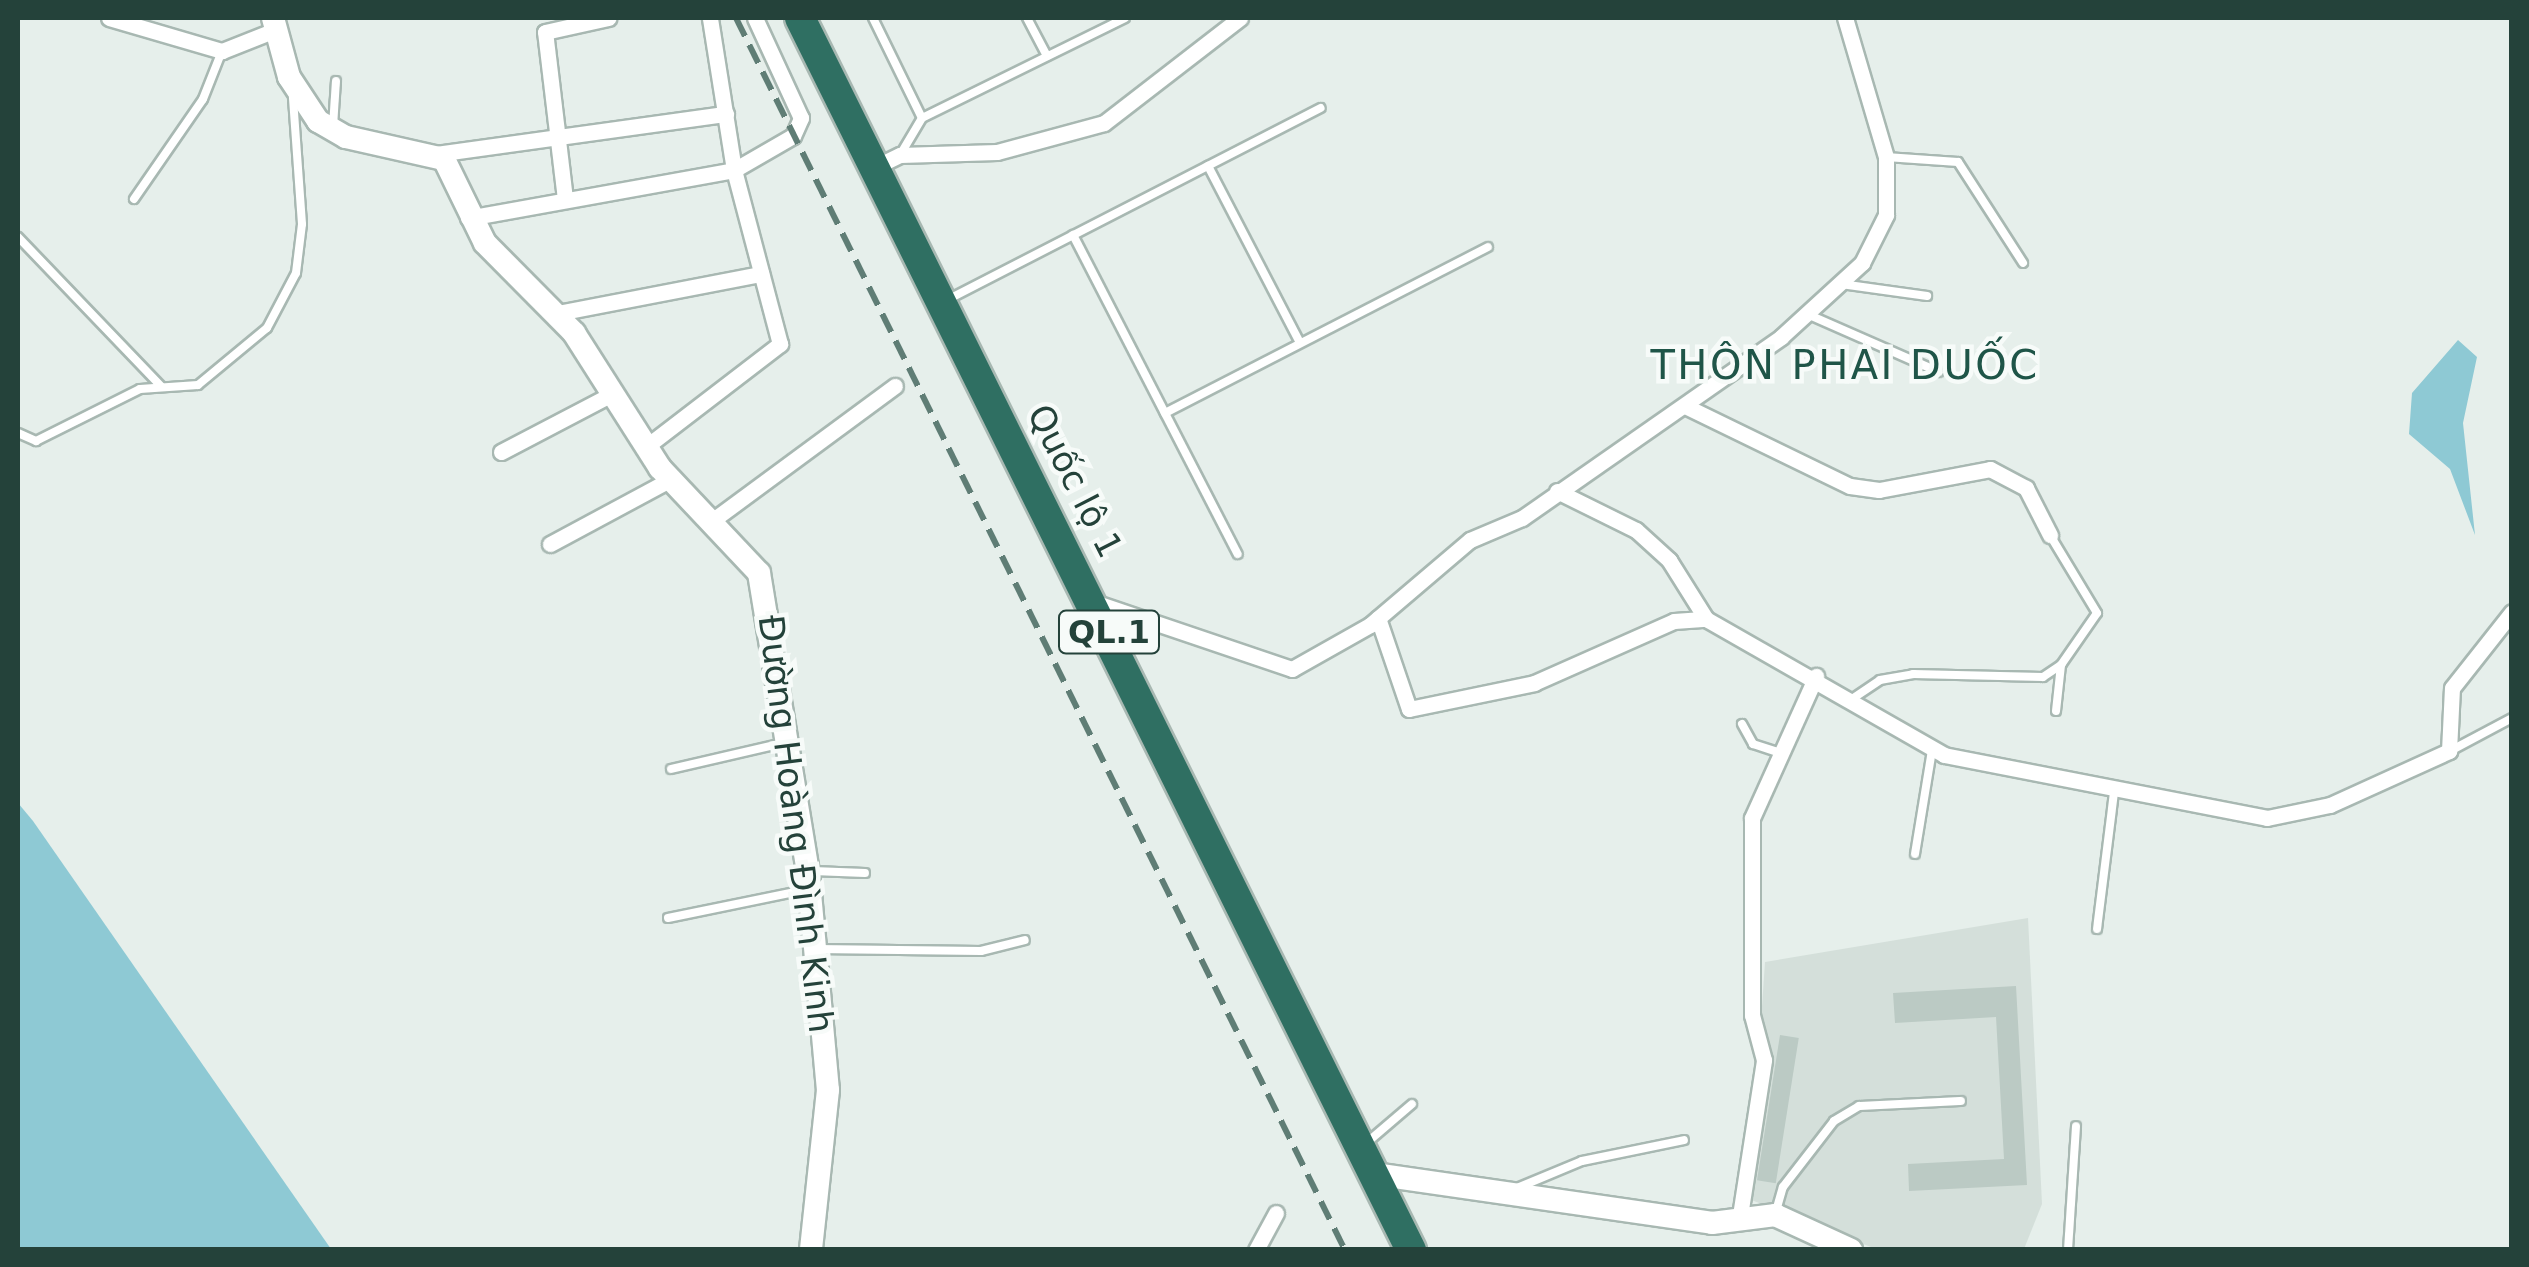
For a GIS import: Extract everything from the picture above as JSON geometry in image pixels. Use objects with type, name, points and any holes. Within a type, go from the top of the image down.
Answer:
[{"type":"highway","name":"Quốc lộ 1","points":[[800,18],[887,161],[943,302],[1410,1250]]},
{"type":"street","points":[[109,18],[222,50],[274,24],[289,76],[332,130],[436,154],[560,142],[726,114]]},
{"type":"street","points":[[565,199],[545,32],[608,18]]},
{"type":"street","points":[[647,446],[780,344],[734,170],[710,18]]},
{"type":"street","points":[[468,218],[734,170],[802,127],[755,18]]},
{"type":"street","points":[[887,161],[997,152],[1104,122],[1240,18]]},
{"type":"street","points":[[1094,602],[1145,612],[1274,668],[1292,669],[1378,618],[1470,540],[1557,491],[1685,406],[1807,314],[1841,284],[1880,233],[1886,157],[1844,18]]},
{"type":"street","name":"Đường Hoàng Đình Kinh","points":[[436,154],[451,168],[468,218],[558,313],[671,479],[713,520],[766,592],[809,880],[828,1090],[811,1250]]},
{"type":"street","points":[[558,313],[761,274]]},
{"type":"street","points":[[713,520],[895,386]]},
{"type":"street","points":[[502,452],[614,392]]},
{"type":"street","points":[[1685,406],[1850,486],[1879,490],[1990,469],[2026,488],[2050,535]]},
{"type":"street","points":[[550,544],[671,479]]},
{"type":"street","points":[[1557,491],[1636,530],[1669,560],[1706,618],[1816,676],[1932,750],[2114,793],[2266,818],[2330,805],[2449,751],[2452,688],[2510,613]]},
{"type":"street","points":[[1378,618],[1409,709],[1534,683],[1674,621],[1706,618]]},
{"type":"street","points":[[1739,1222],[1764,1060],[1752,1014],[1749,840],[1776,750],[1816,676]]},
{"type":"street","points":[[1367,1161],[1512,1191],[1739,1222],[1775,1215],[1850,1250]]},
{"type":"street","points":[[1256,1250],[1276,1213]]},
{"type":"lane","points":[[872,18],[922,118]]},
{"type":"lane","points":[[1027,18],[1048,56]]},
{"type":"lane","points":[[887,161],[922,118],[1125,18]]},
{"type":"lane","points":[[134,199],[203,99],[222,50]]},
{"type":"lane","points":[[18,433],[36,441],[161,386],[198,384],[268,328],[296,273],[302,224],[289,76]]},
{"type":"lane","points":[[332,130],[336,81]]},
{"type":"lane","points":[[943,302],[1320,108]]},
{"type":"lane","points":[[1886,157],[1958,162],[2024,264]]},
{"type":"lane","points":[[1208,166],[1300,343]]},
{"type":"lane","points":[[1072,235],[1238,554]]},
{"type":"lane","points":[[18,236],[161,386]]},
{"type":"lane","points":[[1165,413],[1488,247]]},
{"type":"lane","points":[[1841,284],[1927,296]]},
{"type":"lane","points":[[1807,314],[1939,372]]},
{"type":"lane","points":[[1850,701],[1880,680],[1913,674],[2044,677],[2061,665],[2097,614],[2050,535]]},
{"type":"lane","points":[[2056,711],[2061,665]]},
{"type":"lane","points":[[2449,751],[2512,718]]},
{"type":"lane","points":[[1742,724],[1754,744],[1776,750]]},
{"type":"lane","points":[[670,770],[790,742]]},
{"type":"lane","points":[[1914,854],[1932,750]]},
{"type":"lane","points":[[2097,928],[2114,793]]},
{"type":"lane","points":[[668,918],[809,880],[866,873]]},
{"type":"lane","points":[[816,949],[958,952],[1025,940]]},
{"type":"lane","points":[[1775,1215],[1783,1187],[1834,1121],[1859,1106],[1961,1100]]},
{"type":"lane","points":[[1367,1161],[1412,1104]]},
{"type":"lane","points":[[2068,1250],[2076,1126]]},
{"type":"lane","points":[[1512,1191],[1582,1160],[1684,1140]]},
{"type":"shaded area","points":[[2028,918],[2042,1204],[2024,1249],[1876,1249],[1749,1199],[1765,962]]},
{"type":"water","points":[[2458,340],[2477,357],[2463,423],[2475,535],[2450,469],[2409,434],[2412,393]]},
{"type":"water","points":[[18,803],[33,821],[331,1249],[18,1249]]},
{"type":"building","points":[[2016,986],[2027,1185],[1909,1191],[1908,1164],[2004,1159],[1996,1017],[1895,1023],[1893,993]]},
{"type":"building","points":[[1780,1035],[1799,1038],[1776,1183],[1757,1180]]},
{"type":"railway","points":[[736,18],[1345,1250]]},
{"type":"district","name":"THÔN PHAI DUỐC","points":[[1845,365]]}]
